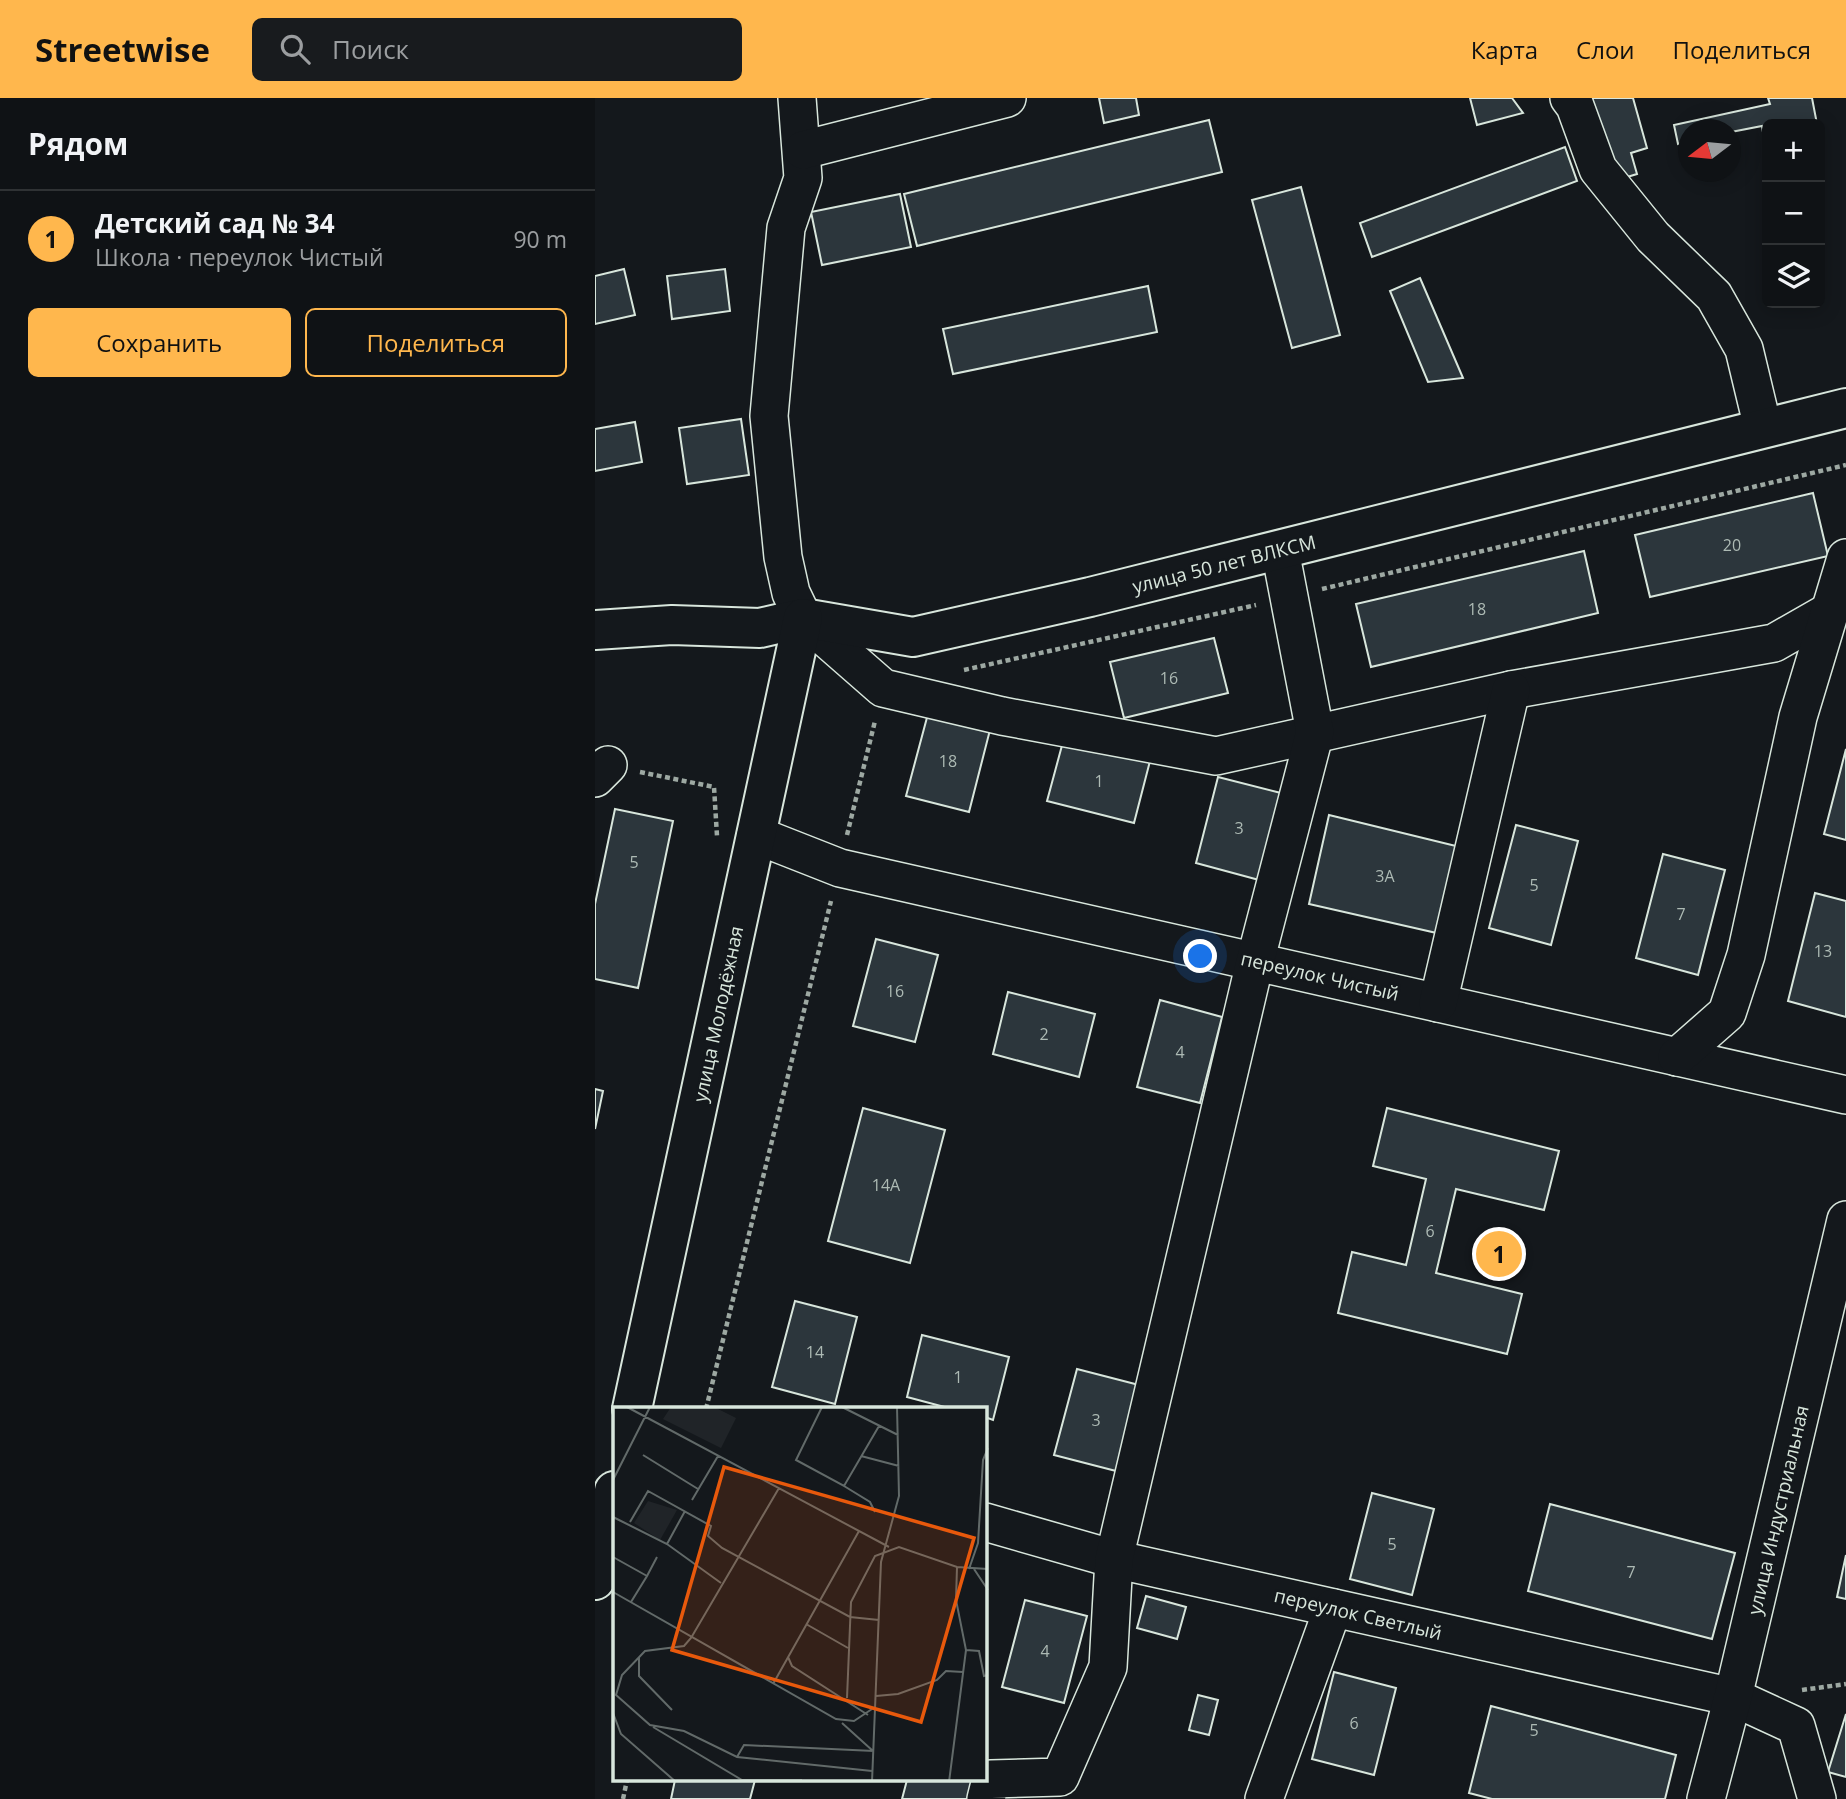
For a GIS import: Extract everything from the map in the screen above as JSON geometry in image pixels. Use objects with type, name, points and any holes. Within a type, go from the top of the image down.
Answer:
[{"type":"main road","name":"улица 50 лет ВЛКСМ","points":[[595,630],[672,625],[760,628],[803,618],[913,637],[1090,597],[1763,428],[1841,413]]},
{"type":"main road","name":"улица Молодёжная","points":[[632,1407],[803,618]]},
{"type":"main road","points":[[595,1580],[613,1496]]},
{"type":"street","points":[[797,98],[803,178],[786,228],[769,416],[783,557],[791,593],[803,618],[883,688],[1002,716],[1216,756],[1511,690],[1773,643],[1830,611]]},
{"type":"street","points":[[803,150],[1007,98]]},
{"type":"street","points":[[1569,98],[1598,169],[1653,237],[1714,296],[1744,349],[1763,428]]},
{"type":"street","points":[[986,1799],[991,1779],[1060,1777],[1108,1667],[1114,1559],[1255,962],[1315,732],[1280,550]]},
{"type":"street","points":[[1677,1057],[1727,1013],[1746,955],[1798,717],[1846,558]]},
{"type":"street","points":[[1438,1003],[1511,690]]},
{"type":"street","name":"переулок Чистый","points":[[756,835],[840,868],[1846,1095]]},
{"type":"street","name":"улица Индустриальная","points":[[1706,1799],[1733,1697],[1846,1220]]},
{"type":"street","name":"переулок Светлый","points":[[987,1522],[1114,1559],[1733,1697],[1796,1726],[1817,1799]]},
{"type":"street","points":[[1264,1799],[1333,1608]]},
{"type":"path","points":[[1321,589],[1846,465]]},
{"type":"path","points":[[962,670],[1267,602]]},
{"type":"path","points":[[706,1407],[883,688]]},
{"type":"path","points":[[602,772],[714,787],[717,837],[714,850]]},
{"type":"building","points":[[1099,98],[1136,98],[1139,115],[1104,123]]},
{"type":"building","points":[[1470,98],[1512,98],[1523,113],[1477,125]]},
{"type":"building","points":[[1590,98],[1633,98],[1647,148],[1631,153],[1637,174],[1614,181]]},
{"type":"building","points":[[1768,98],[1812,98],[1816,119],[1762,119],[1762,126],[1741,130],[1741,119],[1701,119],[1770,104]]},
{"type":"building","points":[[1209,120],[1222,172],[917,246],[904,194]]},
{"type":"building","points":[[1678,124],[1678,144],[1674,125]]},
{"type":"building","points":[[1565,147],[1577,181],[1372,257],[1360,223]]},
{"type":"building","points":[[1301,187],[1340,335],[1292,348],[1252,200]]},
{"type":"building","points":[[900,194],[911,247],[822,265],[811,212]]},
{"type":"building","points":[[624,269],[635,315],[595,324],[595,276]]},
{"type":"building","points":[[725,269],[730,311],[672,319],[667,276]]},
{"type":"building","points":[[1420,278],[1463,378],[1428,382],[1390,291]]},
{"type":"building","points":[[1148,286],[1157,332],[953,374],[943,329]]},
{"type":"building","points":[[741,419],[749,475],[687,484],[679,428]]},
{"type":"building","points":[[635,422],[642,462],[595,471],[595,429]]},
{"type":"building","points":[[1813,493],[1828,556],[1650,597],[1635,535]]},
{"type":"building","points":[[1584,551],[1598,613],[1371,667],[1356,604]]},
{"type":"building","points":[[1214,638],[1228,693],[1124,718],[1110,662]]},
{"type":"building","points":[[929,710],[991,726],[969,812],[906,796]]},
{"type":"building","points":[[1064,738],[1150,761],[1134,823],[1047,801]]},
{"type":"building","points":[[1846,749],[1846,840],[1824,834]]},
{"type":"building","points":[[1218,777],[1281,793],[1259,880],[1196,863]]},
{"type":"building","points":[[615,809],[673,821],[638,988],[595,979],[595,904]]},
{"type":"building","points":[[1329,815],[1460,847],[1441,934],[1309,904]]},
{"type":"building","points":[[1516,825],[1578,841],[1551,945],[1489,928]]},
{"type":"building","points":[[1663,854],[1725,870],[1698,975],[1636,958]]},
{"type":"building","points":[[1815,893],[1846,901],[1846,1017],[1788,1001]]},
{"type":"building","points":[[876,939],[938,955],[915,1042],[853,1026]]},
{"type":"building","points":[[1008,992],[1095,1014],[1079,1077],[993,1054]]},
{"type":"building","points":[[1160,1000],[1222,1017],[1200,1103],[1137,1087]]},
{"type":"building","points":[[595,1089],[603,1091],[595,1129]]},
{"type":"building","points":[[863,1108],[945,1130],[910,1263],[828,1241]]},
{"type":"building","points":[[1387,1108],[1559,1151],[1544,1210],[1456,1189],[1436,1273],[1522,1294],[1507,1354],[1338,1313],[1352,1252],[1406,1265],[1426,1179],[1373,1166]]},
{"type":"building","points":[[795,1301],[857,1317],[835,1404],[772,1387]]},
{"type":"building","points":[[922,1335],[1009,1357],[993,1420],[987,1418],[987,1407],[944,1407],[907,1397]]},
{"type":"building","points":[[1077,1369],[1139,1385],[1116,1471],[1054,1455]]},
{"type":"building","points":[[1372,1493],[1434,1509],[1412,1595],[1350,1579]]},
{"type":"building","points":[[1550,1504],[1735,1553],[1712,1639],[1528,1591]]},
{"type":"building","points":[[1846,1555],[1846,1599],[1837,1597]]},
{"type":"building","points":[[1146,1596],[1186,1607],[1177,1639],[1137,1628]]},
{"type":"building","points":[[1025,1600],[1087,1616],[1064,1703],[1002,1687]]},
{"type":"building","points":[[1334,1672],[1396,1688],[1374,1775],[1312,1759]]},
{"type":"building","points":[[1198,1695],[1218,1700],[1209,1735],[1189,1730]]},
{"type":"building","points":[[1491,1706],[1676,1755],[1665,1799],[1492,1799],[1469,1793]]},
{"type":"building","points":[[1846,1714],[1846,1777],[1828,1772]]},
{"type":"building","points":[[675,1782],[754,1782],[750,1799],[671,1799]]},
{"type":"building","points":[[906,1782],[973,1782],[969,1799],[902,1799]]},
{"type":"place","name":"Детский сад № 34","points":[[1499,1254]]}]
